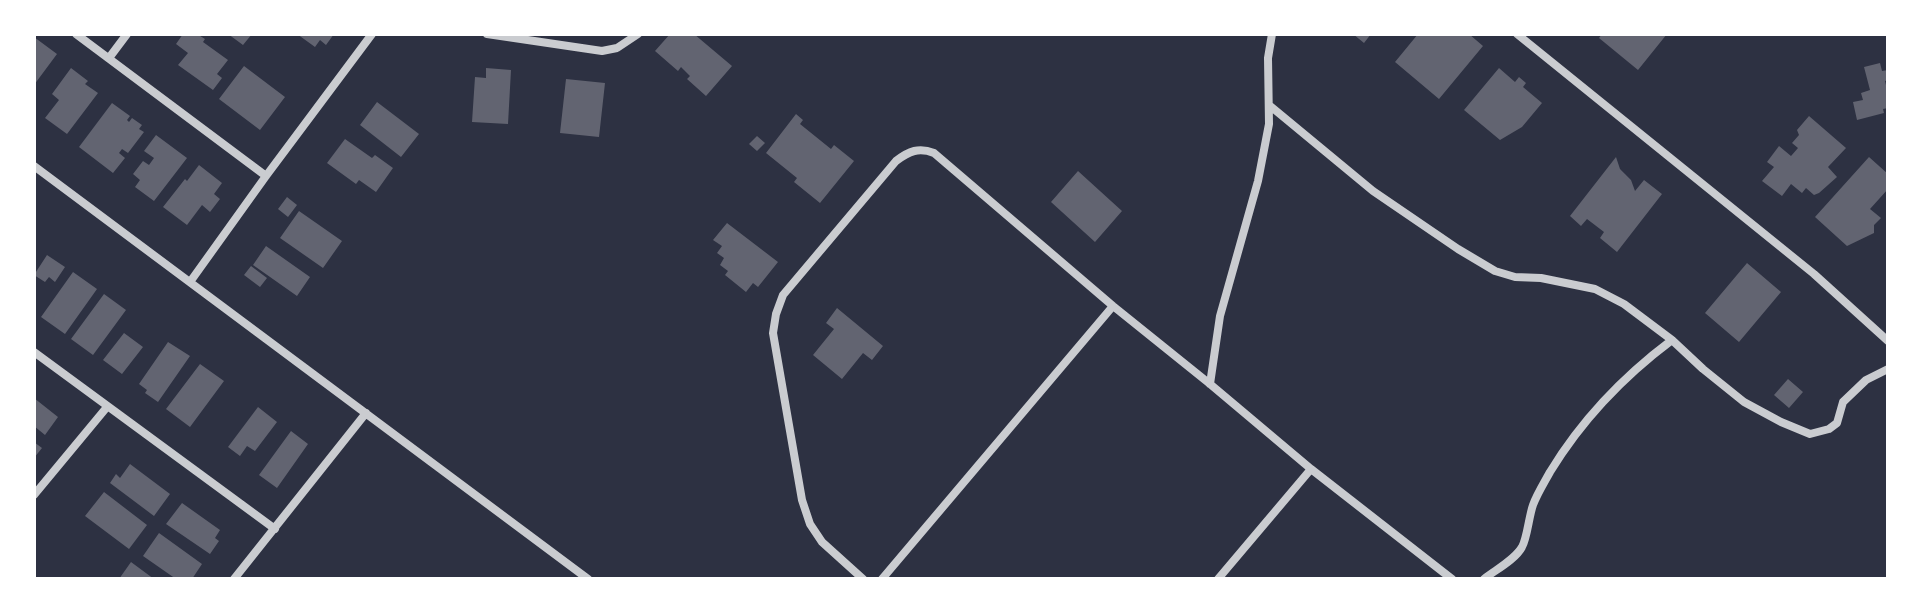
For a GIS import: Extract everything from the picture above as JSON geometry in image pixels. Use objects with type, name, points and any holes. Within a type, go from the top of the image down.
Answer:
[{"type":"street","points":[[76,34],[266,176]]},
{"type":"street","points":[[109,58],[127,34]]},
{"type":"street","points":[[190,282],[372,34]]},
{"type":"street","points":[[487,34],[602,51],[617,48],[638,34]]},
{"type":"street","points":[[1210,384],[1220,316],[1258,181],[1269,124],[1268,58],[1272,34]]},
{"type":"street","points":[[1517,34],[1814,274],[1888,341]]},
{"type":"street","points":[[1269,105],[1373,191],[1458,249],[1495,271],[1595,289],[1624,304],[1672,340],[1744,402],[1781,422],[1810,434],[1829,429],[1837,423],[1843,402],[1866,380],[1888,369]]},
{"type":"street","points":[[863,579],[822,542],[810,524],[802,500],[773,333],[783,295],[896,161],[916,150],[934,153],[1311,469],[1452,579]]},
{"type":"street","points":[[34,166],[588,579]]},
{"type":"street","points":[[882,579],[1113,306]]},
{"type":"street","points":[[1484,579],[1523,547],[1533,505],[1551,472],[1585,423],[1629,376],[1672,340]]},
{"type":"street","points":[[34,352],[275,529]]},
{"type":"street","points":[[34,495],[107,407]]},
{"type":"street","points":[[234,579],[366,413]]},
{"type":"street","points":[[1218,579],[1311,469]]},
{"type":"building","points":[[183,34],[197,34],[228,60],[217,74],[222,78],[213,90],[178,65],[188,53],[176,44]]},
{"type":"building","points":[[228,34],[252,34],[243,45]]},
{"type":"building","points":[[297,34],[334,34],[326,45],[320,40],[315,47]]},
{"type":"building","points":[[670,34],[694,34],[732,66],[706,96],[687,79],[690,76],[681,67],[678,71],[655,51]]},
{"type":"building","points":[[1353,34],[1371,34],[1364,43]]},
{"type":"building","points":[[1418,34],[1469,34],[1483,46],[1439,99],[1395,62]]},
{"type":"building","points":[[1602,34],[1667,34],[1638,70],[1599,38]]},
{"type":"building","points":[[34,37],[57,54],[34,85]]},
{"type":"building","points":[[1880,63],[1882,71],[1888,70],[1888,80],[1885,81],[1888,108],[1883,109],[1884,113],[1857,120],[1853,102],[1863,100],[1861,93],[1870,90],[1864,67]]},
{"type":"building","points":[[244,66],[285,97],[260,130],[219,99]]},
{"type":"building","points":[[71,68],[98,93],[67,134],[45,118],[59,100],[52,94]]},
{"type":"building","points":[[486,68],[511,70],[508,124],[472,122],[475,77],[486,78]]},
{"type":"building","points":[[1499,68],[1515,82],[1519,77],[1526,83],[1523,87],[1542,103],[1522,127],[1500,140],[1464,110]]},
{"type":"building","points":[[566,79],[605,83],[599,137],[560,133]]},
{"type":"building","points":[[377,102],[419,134],[401,157],[360,125]]},
{"type":"building","points":[[112,103],[130,116],[129,122],[132,118],[142,125],[139,129],[144,132],[128,153],[122,149],[119,153],[125,158],[113,173],[79,147]]},
{"type":"building","points":[[796,114],[803,120],[800,124],[831,149],[834,145],[854,161],[820,203],[794,182],[797,178],[766,153]]},
{"type":"building","points":[[1809,116],[1846,148],[1828,167],[1837,177],[1814,195],[1806,188],[1802,193],[1791,184],[1782,196],[1762,181],[1774,167],[1767,162],[1779,146],[1791,156],[1798,148],[1792,143],[1799,135],[1797,130]]},
{"type":"building","points":[[156,135],[187,158],[154,201],[135,187],[140,180],[133,174],[143,161],[149,165],[154,158],[144,151]]},
{"type":"building","points":[[757,136],[765,143],[757,151],[749,144]]},
{"type":"building","points":[[345,139],[393,168],[376,192],[359,180],[356,184],[327,163]]},
{"type":"building","points":[[1616,157],[1635,191],[1644,180],[1662,194],[1617,252],[1600,238],[1604,232],[1587,219],[1581,226],[1570,216]]},
{"type":"building","points":[[1869,157],[1888,174],[1888,189],[1870,209],[1881,218],[1874,225],[1874,233],[1847,246],[1815,217]]},
{"type":"building","points":[[199,165],[222,183],[214,194],[220,199],[210,212],[202,205],[187,225],[163,207]]},
{"type":"building","points":[[1078,171],[1122,211],[1095,242],[1051,202]]},
{"type":"building","points":[[287,197],[297,205],[288,217],[278,209]]},
{"type":"building","points":[[299,211],[342,241],[323,268],[280,238]]},
{"type":"building","points":[[727,223],[778,262],[758,287],[753,283],[746,292],[725,275],[728,271],[720,265],[724,258],[717,253],[722,246],[713,240]]},
{"type":"building","points":[[266,246],[310,277],[297,296],[253,265]]},
{"type":"building","points":[[47,255],[65,267],[55,282],[49,277],[45,282],[34,275]]},
{"type":"building","points":[[1747,263],[1781,292],[1739,342],[1705,313]]},
{"type":"building","points":[[251,266],[267,278],[260,287],[244,275]]},
{"type":"building","points":[[73,272],[97,289],[65,334],[41,317]]},
{"type":"building","points":[[104,294],[126,310],[93,355],[71,339]]},
{"type":"building","points":[[837,308],[883,346],[872,360],[863,353],[842,379],[813,355],[834,329],[826,323]]},
{"type":"building","points":[[124,333],[143,347],[122,374],[103,360]]},
{"type":"building","points":[[168,342],[190,356],[158,402],[145,393],[147,390],[139,384]]},
{"type":"building","points":[[200,364],[224,381],[190,427],[166,409]]},
{"type":"building","points":[[1788,379],[1803,392],[1789,408],[1774,395]]},
{"type":"building","points":[[34,398],[58,417],[45,435],[34,426]]},
{"type":"building","points":[[258,407],[277,422],[255,451],[247,446],[240,456],[228,447]]},
{"type":"building","points":[[291,431],[308,444],[277,488],[259,475]]},
{"type":"building","points":[[34,442],[42,448],[34,458]]},
{"type":"building","points":[[130,464],[170,494],[154,516],[110,483],[116,474],[120,478]]},
{"type":"building","points":[[104,492],[147,525],[129,549],[85,516]]},
{"type":"building","points":[[182,503],[220,530],[215,538],[219,541],[210,554],[166,524]]},
{"type":"building","points":[[159,533],[202,564],[192,579],[176,579],[143,556]]},
{"type":"building","points":[[131,562],[154,579],[119,579]]}]
